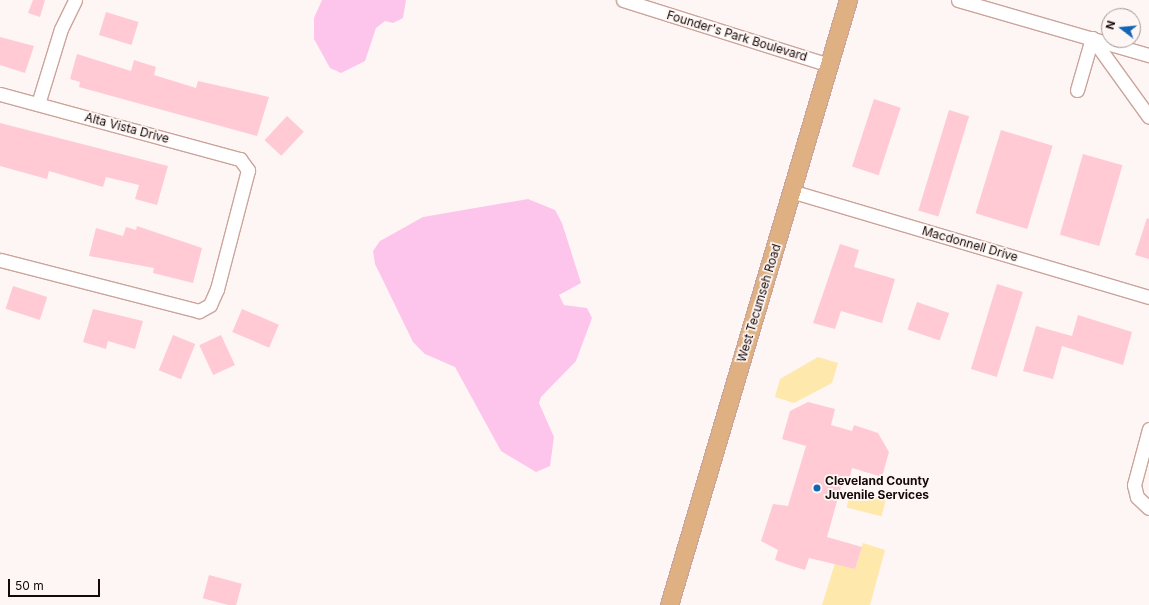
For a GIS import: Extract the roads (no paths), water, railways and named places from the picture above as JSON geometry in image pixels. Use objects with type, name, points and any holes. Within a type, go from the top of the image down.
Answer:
[{"type":"main road","name":"West Tecumseh Road","points":[[669,605],[848,0]]},
{"type":"street","points":[[38,104],[61,29],[75,0]]},
{"type":"street","name":"Founder's Park Boulevard","points":[[623,0],[829,65]]},
{"type":"street","points":[[958,0],[1149,55]]},
{"type":"street","points":[[1077,90],[1092,38]]},
{"type":"street","points":[[1092,38],[1149,117]]},
{"type":"street","name":"Alta Vista Drive","points":[[0,94],[240,159],[248,170],[217,289],[210,305],[199,312],[0,260]]},
{"type":"street","name":"Macdonnell Drive","points":[[792,191],[1149,297]]},
{"type":"street","points":[[1149,429],[1134,485],[1137,498],[1149,508]]},
{"type":"place","name":"Cleveland County Juvenile Services","points":[[817,488]]}]
